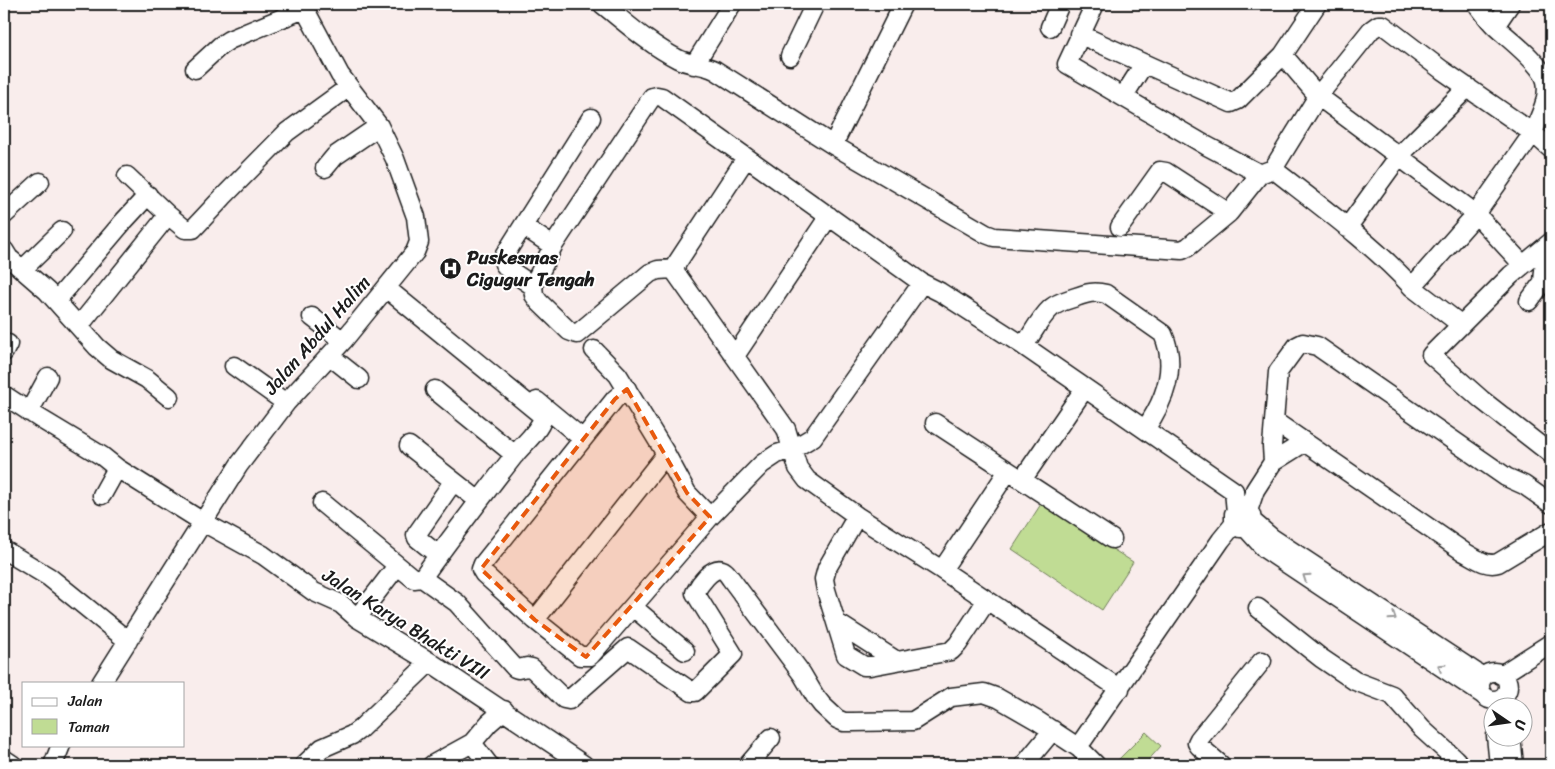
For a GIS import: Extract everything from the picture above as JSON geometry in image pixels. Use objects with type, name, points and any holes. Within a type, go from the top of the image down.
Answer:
[{"type":"street","points":[[602,4],[639,33],[678,59],[694,66],[703,65],[715,70],[833,145],[994,237],[1182,250],[1188,247],[1229,213],[1266,171],[1318,96],[1371,30],[1378,25],[1383,25],[1442,70],[1533,133],[1551,149]]},
{"type":"street","points":[[694,66],[732,4]]},
{"type":"street","points":[[790,56],[815,4]]},
{"type":"street","points":[[833,145],[903,4]]},
{"type":"street","points":[[1050,27],[1060,4]]},
{"type":"street","points":[[1095,4],[1079,34],[1067,64],[1207,146],[1266,171],[1346,228],[1400,273],[1412,287],[1455,320]]},
{"type":"street","points":[[1412,287],[1476,214],[1533,133],[1545,104],[1546,81],[1540,70],[1520,48],[1495,26],[1477,4]]},
{"type":"street","points":[[1495,26],[1510,4]]},
{"type":"street","points":[[196,68],[229,40],[303,6]]},
{"type":"street","name":"Jalan Abdul Halim","points":[[102,682],[244,458],[286,403],[393,289],[419,242],[416,217],[406,187],[379,126],[340,75],[303,6]]},
{"type":"street","points":[[1079,34],[1231,103],[1238,100],[1283,55],[1311,6]]},
{"type":"street","points":[[1283,55],[1318,96],[1476,214],[1523,265]]},
{"type":"street","points":[[1123,97],[1144,64]]},
{"type":"street","points":[[127,176],[168,215],[186,229],[193,229],[287,132],[349,87]]},
{"type":"street","points":[[1346,228],[1399,156],[1468,87]]},
{"type":"street","points":[[673,269],[658,270],[650,273],[576,334],[569,331],[534,295],[533,286],[553,246],[652,97],[656,96],[662,97],[922,283],[940,292],[1024,346],[1234,491],[1246,494],[1255,490]]},
{"type":"street","points":[[533,286],[508,269],[504,264],[504,256],[591,118]]},
{"type":"street","points":[[325,168],[335,156],[379,126]]},
{"type":"street","points":[[673,269],[746,158]]},
{"type":"street","points":[[1120,226],[1160,171],[1166,172],[1229,213]]},
{"type":"street","points":[[4,215],[40,182]]},
{"type":"street","points":[[56,301],[148,195]]},
{"type":"street","points":[[79,326],[168,215]]},
{"type":"street","points":[[735,356],[829,216]]},
{"type":"street","points":[[523,226],[553,246]]},
{"type":"street","points":[[62,231],[10,260],[56,301],[97,347],[112,359],[147,379],[169,397]]},
{"type":"street","points":[[1549,447],[1482,400],[1431,355],[1511,275],[1551,243]]},
{"type":"street","points":[[1529,301],[1543,282],[1544,259],[1551,243]]},
{"type":"street","points":[[673,269],[786,429],[798,468],[807,480],[857,516],[942,570],[1120,689]]},
{"type":"street","points":[[627,389],[615,399],[483,564],[481,569],[484,574],[535,620],[580,656],[586,657],[590,656],[710,517],[762,464],[777,454],[793,449],[813,437],[922,283]]},
{"type":"street","points":[[393,289],[583,439]]},
{"type":"street","points":[[393,289],[542,415],[543,418],[539,426],[515,454],[422,578]]},
{"type":"street","points":[[1024,346],[1045,316],[1057,304],[1097,291],[1106,294],[1163,334],[1167,343],[1168,384],[1160,406],[1145,429]]},
{"type":"street","points":[[312,317],[343,341]]},
{"type":"street","points":[[1273,462],[1272,446],[1278,372],[1297,346],[1303,343],[1310,343],[1370,382],[1506,477],[1524,486],[1551,504]]},
{"type":"street","points":[[594,350],[618,375],[687,492],[710,517]]},
{"type":"street","points":[[330,356],[358,379]]},
{"type":"street","points":[[234,366],[286,403]]},
{"type":"street","points":[[29,412],[48,378]]},
{"type":"street","points":[[942,570],[1086,388]]},
{"type":"street","points":[[435,390],[515,454]]},
{"type":"street","name":"Jalan Karya Bhakti VIII","points":[[4,396],[102,456],[117,468],[203,522],[262,555],[314,592],[341,604],[357,618],[430,662],[584,765]]},
{"type":"street","points":[[1274,421],[1464,552],[1485,563],[1498,563],[1551,531]]},
{"type":"street","points":[[935,423],[1112,539]]},
{"type":"street","points":[[1083,740],[1221,540],[1243,519],[1255,490],[1273,462],[1305,442]]},
{"type":"street","points":[[409,446],[479,501]]},
{"type":"street","points":[[535,620],[666,454]]},
{"type":"street","points":[[102,495],[117,468]]},
{"type":"street","points":[[438,555],[417,538],[416,535],[454,482]]},
{"type":"street","points":[[1234,491],[1243,519],[1265,549],[1498,689],[1551,643]]},
{"type":"street","points":[[322,504],[414,579],[422,578],[457,603],[515,668],[532,668],[564,699],[567,700],[628,648],[695,692],[733,654],[695,593],[712,572],[716,569],[721,569],[731,578],[802,674],[814,696],[837,719],[844,722],[913,721],[951,697],[984,693],[998,698],[1053,730],[1079,748],[1096,765]]},
{"type":"street","points":[[857,516],[827,568],[824,579],[846,655],[864,666],[870,666],[951,651],[958,644],[987,600]]},
{"type":"street","points":[[4,550],[48,577],[128,641]]},
{"type":"street","points":[[357,618],[397,566]]},
{"type":"street","points":[[633,607],[685,651]]},
{"type":"street","points":[[1258,608],[1355,681],[1392,695],[1422,730],[1457,761],[1455,765]]},
{"type":"street","points":[[1221,765],[1197,743],[1262,661]]},
{"type":"street","points":[[312,763],[322,748],[352,735],[430,662]]},
{"type":"street","points":[[432,765],[472,743],[489,723],[504,710]]},
{"type":"street","points":[[1024,765],[1053,730]]},
{"type":"street","points":[[748,765],[771,738]]},
{"type":"street","points":[[472,743],[489,765]]},
{"type":"street","points":[[53,765],[61,746]]},
{"type":"street","points":[[1497,746],[1499,765]]},
{"type":"street","points":[[1511,746],[1514,765]]},
{"type":"street","points":[[4,759],[13,765]]},
{"type":"highlighted area","points":[[627,389],[687,493],[710,517],[586,657],[535,620],[481,569],[615,399]]},
{"type":"green space","points":[[1041,504],[1133,562],[1102,610],[1012,549]]},
{"type":"green space","points":[[1146,732],[1161,746],[1144,765],[1113,765]]},
{"type":"place","name":"Puskesmas Cigugur Tengah","points":[[451,268]]}]
